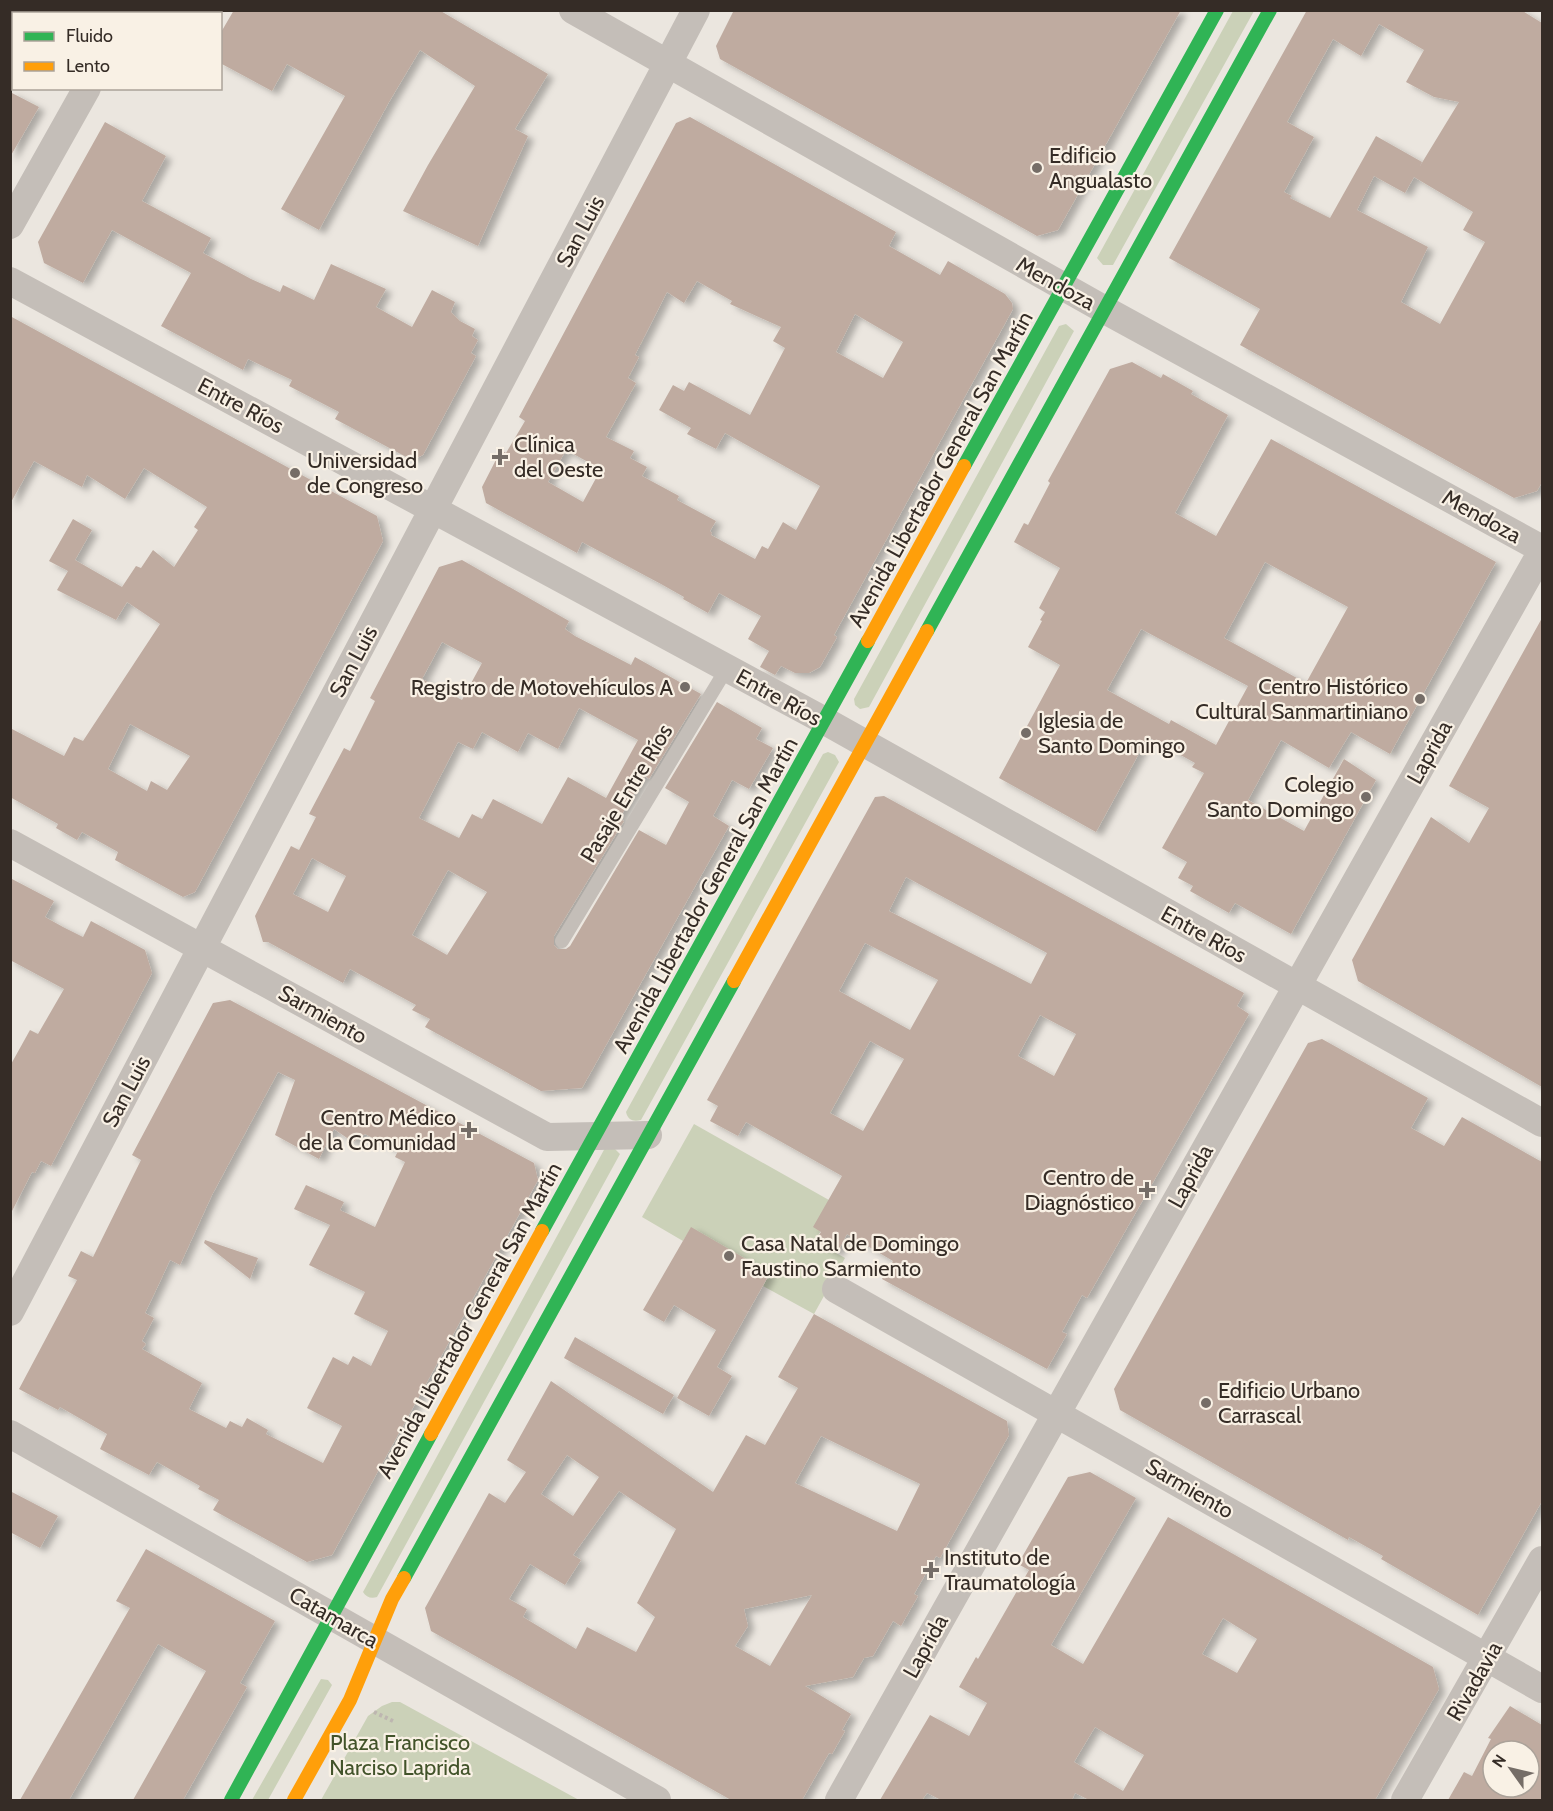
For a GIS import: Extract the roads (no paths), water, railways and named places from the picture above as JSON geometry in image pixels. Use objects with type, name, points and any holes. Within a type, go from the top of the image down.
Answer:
[{"type":"main road","name":"Avenida Libertador General San Martín","points":[[231,1800],[1217,10]]},
{"type":"main road","points":[[294,1800],[350,1700],[392,1599],[1270,10]]},
{"type":"street","name":"Mendoza","points":[[573,10],[1105,310],[1542,550]]},
{"type":"street","name":"San Luis","points":[[10,1312],[696,10]]},
{"type":"street","points":[[10,225],[86,90]]},
{"type":"street","name":"Entre Ríos","points":[[10,281],[727,668],[1542,1124]]},
{"type":"street","name":"Laprida","points":[[839,1800],[1542,550]]},
{"type":"street","name":"Sarmiento","points":[[10,843],[547,1137],[648,1136]]},
{"type":"street","name":"Sarmiento","points":[[837,1289],[1542,1689]]},
{"type":"street","name":"Catamarca","points":[[10,1434],[657,1800]]},
{"type":"street","name":"Rivadavia","points":[[1405,1800],[1542,1560]]},
{"type":"lane","name":"Pasaje Entre Ríos","points":[[562,940],[727,668]]},
{"type":"place","name":"Edificio Angualasto","points":[[1037,168]]},
{"type":"place","name":"Clínica del Oeste","points":[[500,457]]},
{"type":"place","name":"Universidad de Congreso","points":[[295,473]]},
{"type":"place","name":"Registro de Motovehículos A","points":[[685,687]]},
{"type":"place","name":"Centro Histórico Cultural Sanmartiniano","points":[[1420,699]]},
{"type":"place","name":"Iglesia de Santo Domingo","points":[[1026,733]]},
{"type":"place","name":"Colegio Santo Domingo","points":[[1366,797]]},
{"type":"place","name":"Centro Médico de la Comunidad","points":[[469,1130]]},
{"type":"place","name":"Centro de Diagnóstico","points":[[1147,1190]]},
{"type":"place","name":"Casa Natal de Domingo Faustino Sarmiento","points":[[729,1256]]},
{"type":"place","name":"Edificio Urbano Carrascal","points":[[1206,1403]]},
{"type":"place","name":"Instituto de Traumatología","points":[[931,1570]]},
{"type":"park label","name":"Plaza Francisco Narciso Laprida","points":[[400,1754]]}]
